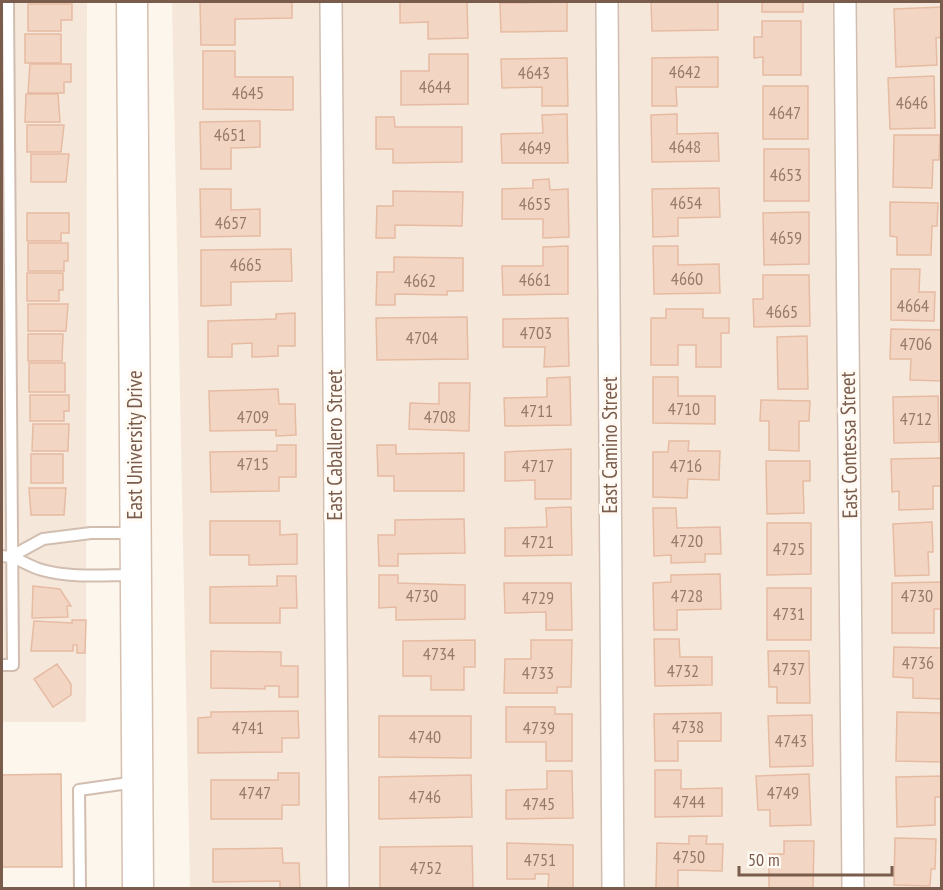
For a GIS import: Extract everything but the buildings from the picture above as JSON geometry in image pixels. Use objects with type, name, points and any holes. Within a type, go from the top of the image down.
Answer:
[{"type":"main road","name":"East University Drive","points":[[132,2],[138,888]]},
{"type":"street","name":"East Caballero Street","points":[[331,2],[338,888]]},
{"type":"street","name":"East Camino Street","points":[[607,2],[613,888]]},
{"type":"street","name":"East Contessa Street","points":[[845,2],[853,888]]},
{"type":"lane","points":[[6,6],[7,665]]},
{"type":"lane","points":[[7,556],[43,539],[91,533],[135,533]]},
{"type":"lane","points":[[7,556],[42,570],[83,575],[136,575]]},
{"type":"lane","points":[[80,888],[79,790],[137,782]]},
{"type":"shaded area","points":[[2,2],[87,2],[86,722],[2,722]]},
{"type":"shaded area","points":[[172,2],[941,2],[941,888],[190,888]]}]
